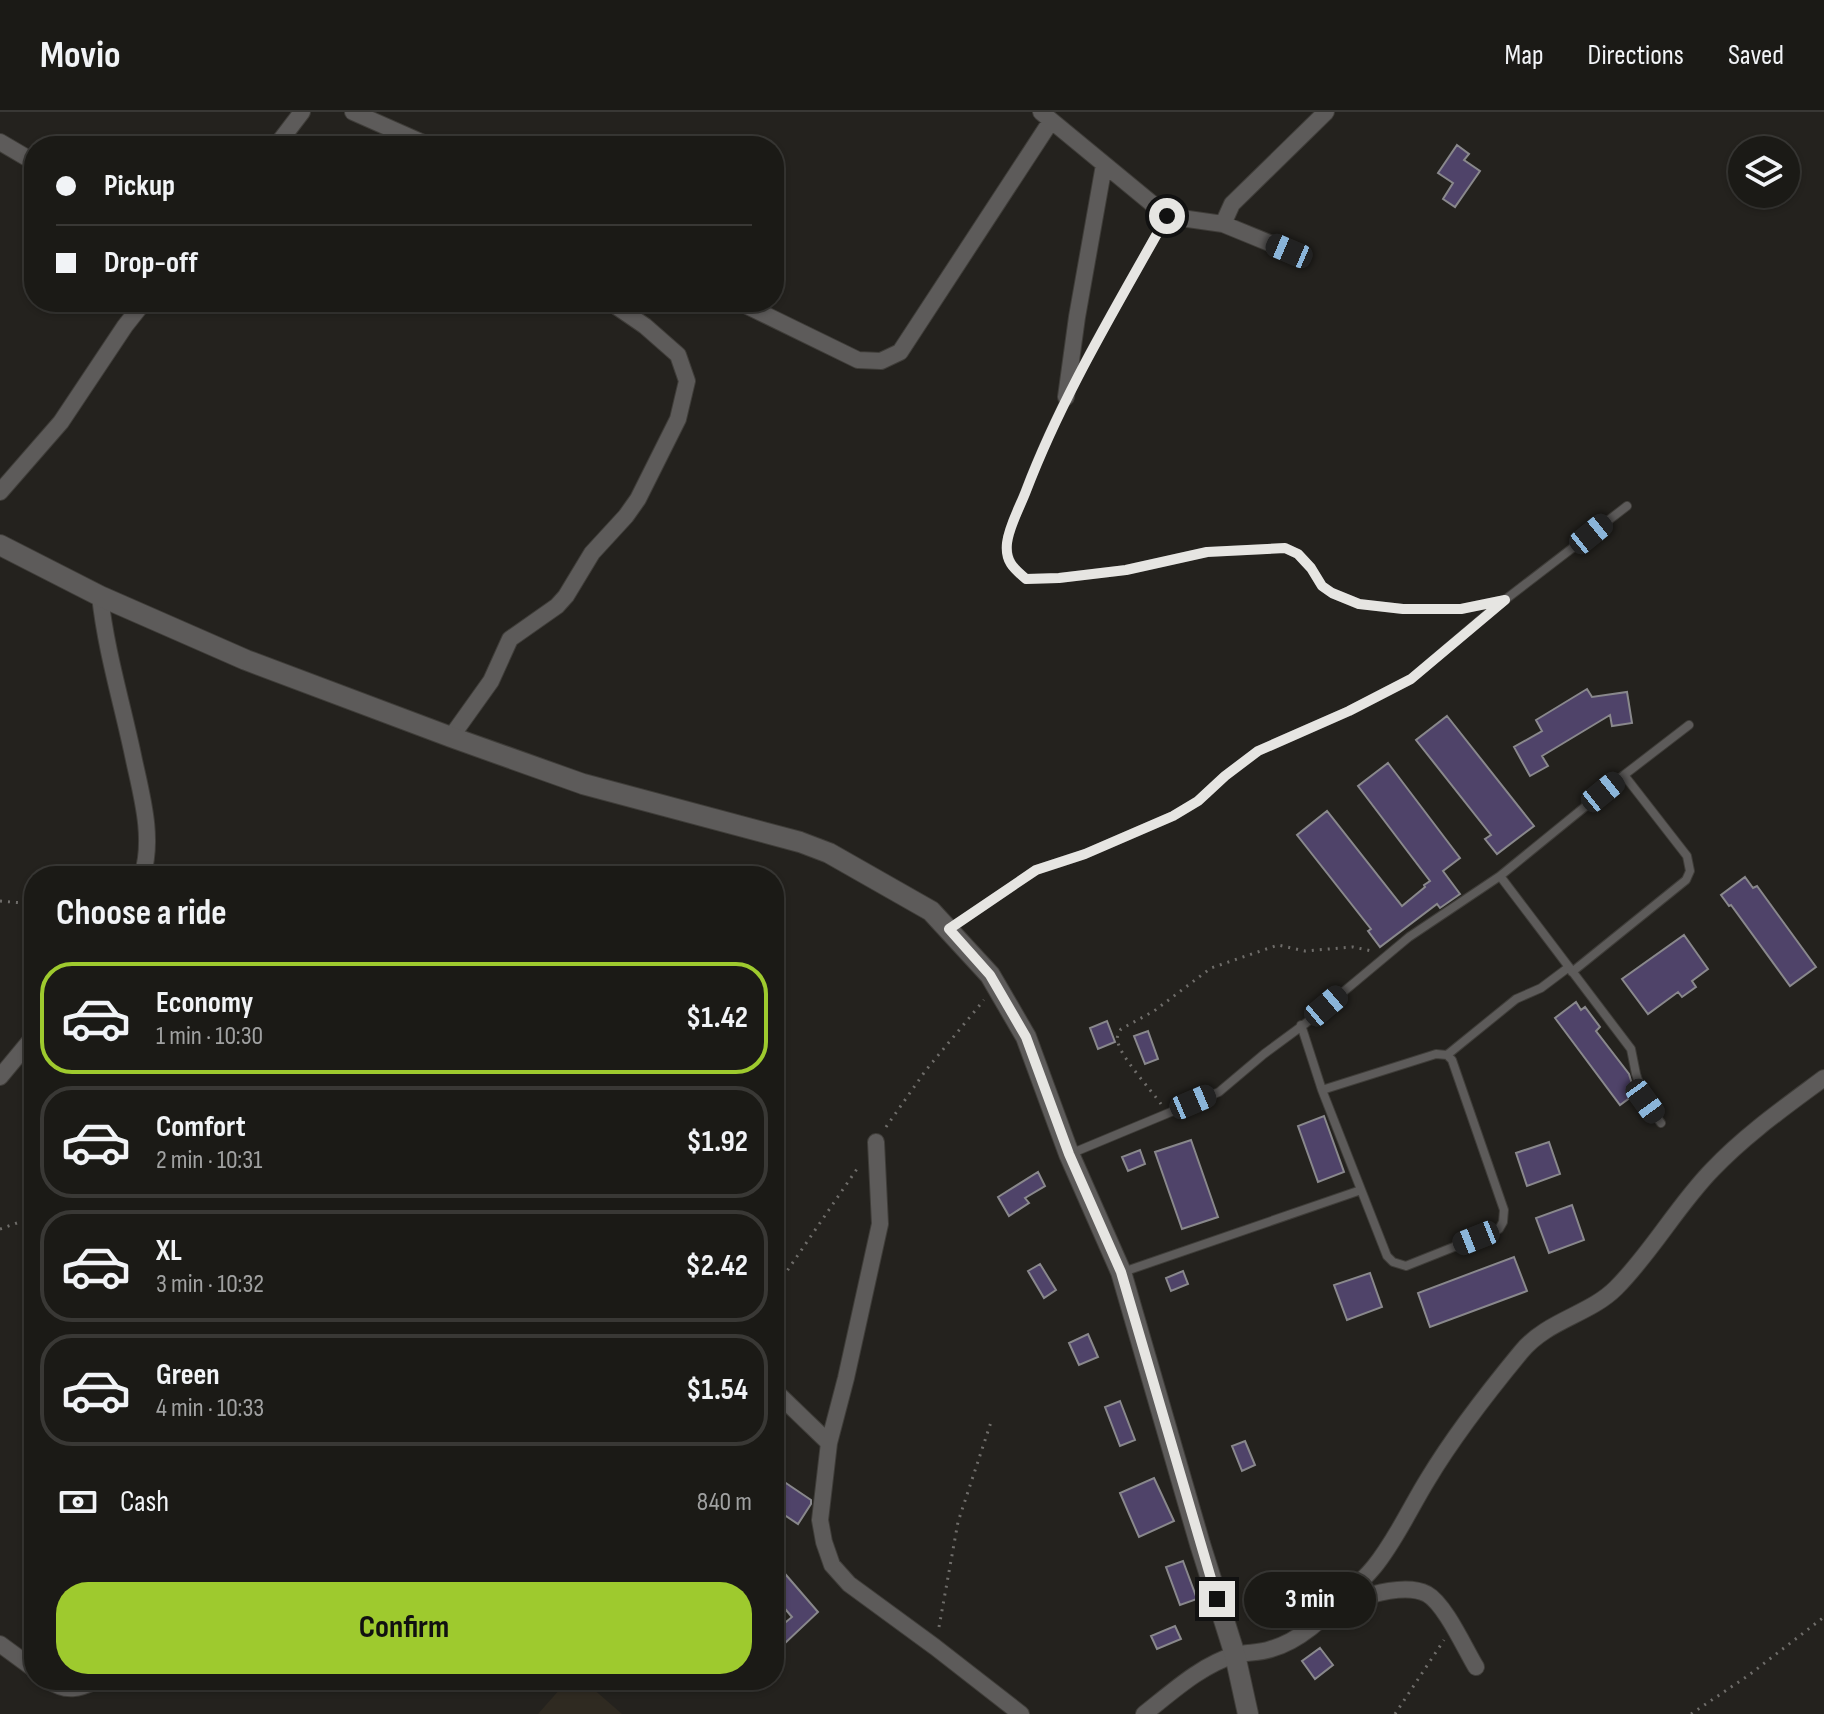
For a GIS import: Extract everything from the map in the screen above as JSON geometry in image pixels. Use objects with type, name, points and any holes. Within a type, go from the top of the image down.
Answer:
[{"type":"street","points":[[284,136],[302,112]]},
{"type":"street","points":[[353,112],[407,136]]},
{"type":"street","points":[[1223,224],[1232,204],[1326,112]]},
{"type":"street","points":[[760,312],[858,360],[881,361],[900,352],[1046,116],[1167,216],[1223,224],[1289,251]]},
{"type":"street","points":[[0,142],[24,156]]},
{"type":"street","points":[[1066,397],[1104,165]]},
{"type":"street","points":[[0,492],[61,422],[136,312]]},
{"type":"street","points":[[451,737],[491,681],[510,639],[557,606],[592,553],[626,516],[638,499],[678,419],[687,381],[678,355],[625,312]]},
{"type":"street","points":[[0,545],[100,596],[246,660],[583,784],[800,842],[829,853],[931,911],[990,975],[1020,1027],[1069,1154],[1121,1272],[1235,1655],[1248,1714]]},
{"type":"street","points":[[100,596],[104,632],[145,820],[145,866]]},
{"type":"street","points":[[0,1077],[24,1048]]},
{"type":"street","points":[[1144,1714],[1202,1670],[1235,1655],[1286,1645],[1335,1606],[1374,1567],[1453,1442],[1523,1349],[1540,1333],[1614,1290],[1711,1171],[1752,1132],[1824,1078]]},
{"type":"street","points":[[876,1142],[880,1224],[829,1443],[820,1520],[824,1542],[832,1565],[849,1584],[1021,1714]]},
{"type":"street","points":[[784,1400],[829,1443]]},
{"type":"street","points":[[1335,1606],[1378,1592],[1409,1590],[1426,1593],[1440,1605],[1476,1667]]},
{"type":"street","points":[[0,1644],[24,1662]]},
{"type":"lane","points":[[1167,216],[1066,397],[1007,540],[1012,567],[1026,579],[1059,578],[1126,570],[1207,552],[1285,548],[1298,554],[1322,586],[1359,604],[1403,609],[1461,609],[1505,600]]},
{"type":"lane","points":[[949,929],[1036,870],[1085,854],[1173,816],[1198,801],[1258,751],[1349,711],[1411,679],[1505,600],[1627,506]]},
{"type":"lane","points":[[1069,1154],[1219,1092],[1409,937],[1500,876],[1689,725]]},
{"type":"lane","points":[[1447,1055],[1516,999],[1533,993],[1571,970],[1686,880],[1690,871],[1687,856],[1624,775]]},
{"type":"lane","points":[[1500,876],[1631,1049],[1645,1101],[1661,1123]]},
{"type":"lane","points":[[1301,1025],[1322,1090],[1387,1256],[1393,1262],[1406,1266],[1499,1229],[1504,1210],[1452,1060],[1447,1055],[1436,1054],[1322,1090]]},
{"type":"lane","points":[[1121,1272],[1361,1190]]},
{"type":"path","points":[[0,901],[24,903]]},
{"type":"path","points":[[1168,1113],[1123,1053],[1117,1041],[1121,1029],[1154,1011],[1211,968],[1278,945],[1305,951],[1353,947],[1387,955]]},
{"type":"path","points":[[0,1229],[24,1221]]},
{"type":"path","points":[[935,1647],[958,1522],[992,1419]]},
{"type":"path","points":[[1691,1714],[1749,1675],[1824,1617]]},
{"type":"path","points":[[1395,1714],[1452,1627]]},
{"type":"shaded area","points":[[559,1690],[594,1690],[622,1714],[538,1714]]},
{"type":"building","points":[[1457,145],[1469,154],[1464,160],[1480,171],[1455,207],[1443,199],[1453,183],[1438,173]]},
{"type":"building","points":[[1587,689],[1592,697],[1627,692],[1632,723],[1612,726],[1610,715],[1542,756],[1548,766],[1530,776],[1514,747],[1542,731],[1536,720]]},
{"type":"building","points":[[1447,716],[1534,826],[1497,854],[1485,839],[1491,835],[1416,740]]},
{"type":"building","points":[[1388,763],[1460,858],[1443,871],[1460,894],[1440,908],[1437,904],[1380,947],[1368,931],[1371,929],[1297,835],[1327,811],[1402,906],[1430,881],[1358,786]]},
{"type":"building","points":[[1745,877],[1753,888],[1757,886],[1816,967],[1790,986],[1721,895]]},
{"type":"building","points":[[1684,935],[1708,969],[1692,981],[1696,987],[1682,997],[1678,992],[1648,1014],[1622,979]]},
{"type":"building","points":[[1576,1002],[1581,1010],[1585,1007],[1600,1027],[1596,1031],[1629,1074],[1635,1094],[1620,1105],[1555,1018]]},
{"type":"building","points":[[1107,1021],[1115,1042],[1098,1049],[1090,1028]]},
{"type":"building","points":[[1148,1031],[1158,1059],[1145,1064],[1134,1036]]},
{"type":"building","points":[[1324,1116],[1344,1172],[1318,1182],[1298,1126]]},
{"type":"building","points":[[1191,1140],[1218,1217],[1182,1229],[1155,1152]]},
{"type":"building","points":[[1549,1142],[1560,1174],[1527,1186],[1516,1153]]},
{"type":"building","points":[[1140,1150],[1145,1164],[1128,1171],[1122,1157]]},
{"type":"building","points":[[1038,1172],[1045,1186],[1025,1198],[1029,1203],[1009,1216],[998,1197]]},
{"type":"building","points":[[1572,1205],[1584,1240],[1549,1253],[1536,1218]]},
{"type":"building","points":[[1514,1257],[1527,1291],[1430,1327],[1418,1293]]},
{"type":"building","points":[[1040,1264],[1056,1290],[1044,1298],[1028,1271]]},
{"type":"building","points":[[1183,1271],[1188,1284],[1171,1291],[1166,1278]]},
{"type":"building","points":[[1370,1273],[1382,1307],[1347,1320],[1334,1285]]},
{"type":"building","points":[[1088,1334],[1098,1357],[1079,1365],[1069,1343]]},
{"type":"building","points":[[1120,1401],[1135,1440],[1120,1446],[1105,1407]]},
{"type":"building","points":[[1245,1441],[1255,1465],[1242,1471],[1232,1446]]},
{"type":"building","points":[[1154,1478],[1174,1521],[1139,1537],[1120,1493]]},
{"type":"building","points":[[784,1482],[811,1500],[798,1524],[784,1515]]},
{"type":"building","points":[[1183,1561],[1197,1599],[1180,1605],[1166,1567]]},
{"type":"building","points":[[784,1573],[818,1612],[784,1644],[784,1624],[792,1617],[784,1608]]},
{"type":"building","points":[[1175,1626],[1181,1639],[1157,1649],[1151,1636]]},
{"type":"building","points":[[1320,1648],[1333,1665],[1315,1679],[1302,1661]]},
{"type":"route","points":[[1167,216],[1066,397],[1007,540],[1012,567],[1026,579],[1059,578],[1126,570],[1207,552],[1285,548],[1298,554],[1322,586],[1359,604],[1403,609],[1461,609],[1505,600],[1411,679],[1349,711],[1258,751],[1198,801],[1173,816],[1085,854],[1036,870],[949,929],[990,975],[1026,1037],[1069,1154],[1121,1272],[1217,1599]]}]
